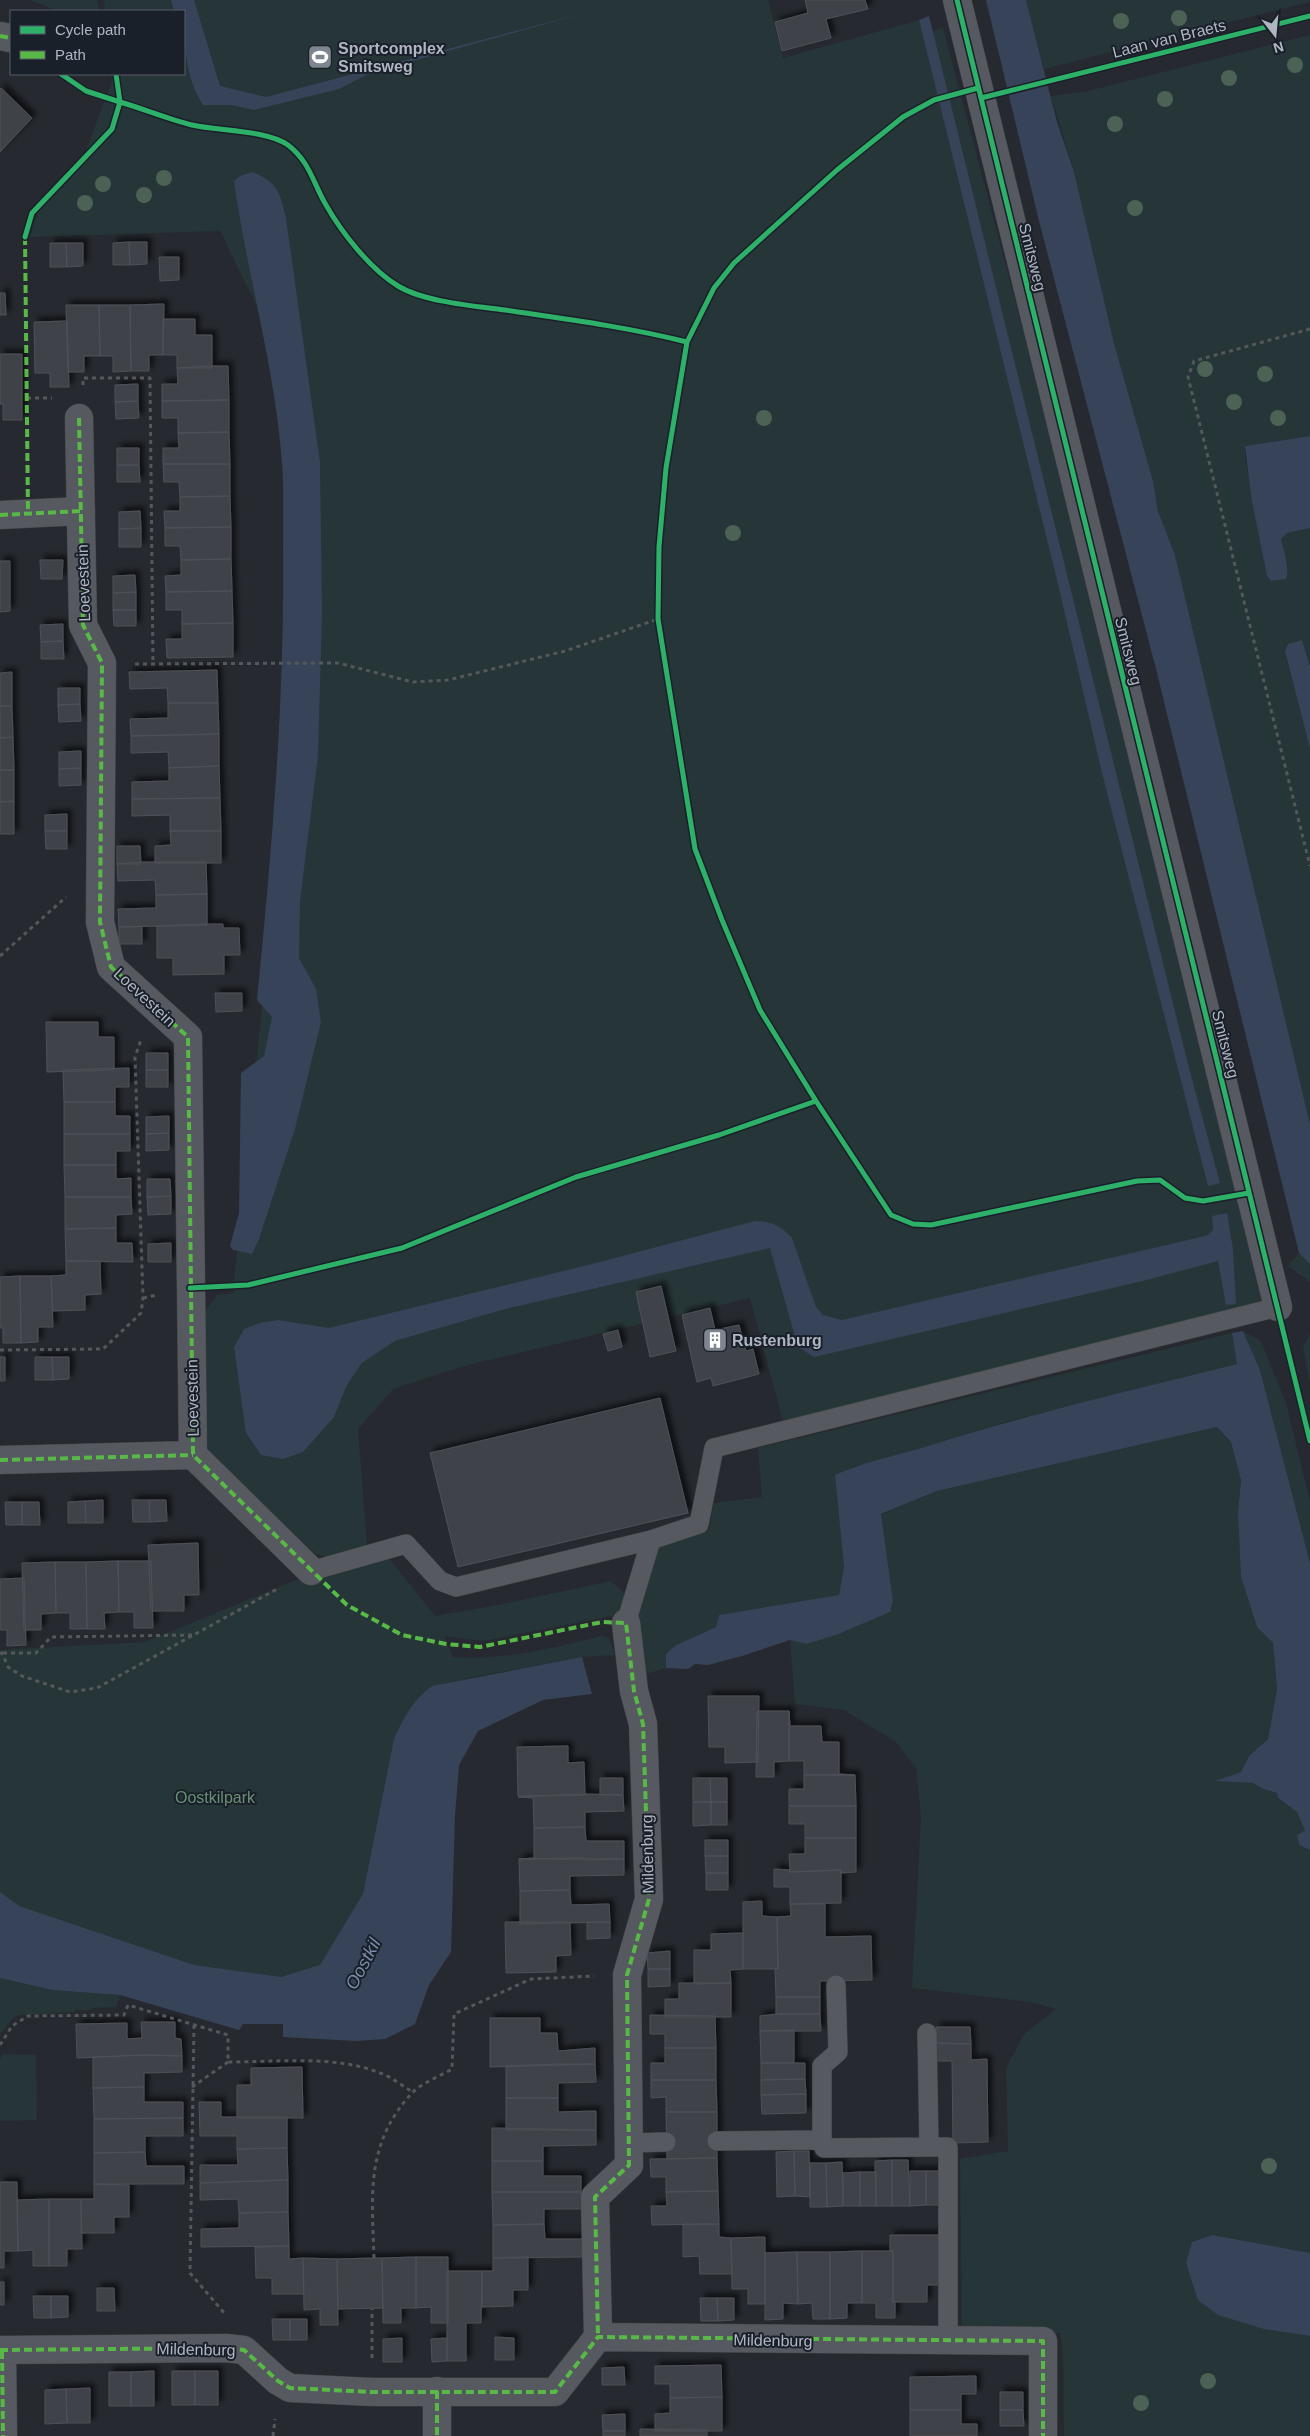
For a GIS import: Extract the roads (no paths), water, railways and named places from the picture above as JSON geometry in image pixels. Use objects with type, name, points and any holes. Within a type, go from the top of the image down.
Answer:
[{"type":"street","name":"Smitsweg","points":[[957,0],[1271,1309]]},
{"type":"street","name":"Loevestein","points":[[80,418],[83,625],[102,664],[100,922],[111,966],[188,1037],[193,1455],[311,1571]]},
{"type":"street","points":[[0,515],[81,511]]},
{"type":"street","name":"Loevestein","points":[[0,1460],[193,1455]]},
{"type":"street","name":"Mildenburg","points":[[3,2423],[1,2351],[226,2348],[244,2350],[290,2388],[372,2392],[555,2392],[598,2337],[595,2197],[628,2165],[627,1975],[649,1899],[644,1724],[634,1690],[626,1623]]},
{"type":"street","name":"Mildenburg","points":[[598,2337],[1043,2342],[1043,2436]]},
{"type":"street","points":[[436,2391],[437,2436]]},
{"type":"lane","points":[[311,1571],[406,1544],[440,1581],[456,1587],[651,1540],[699,1524],[714,1448],[1271,1309]]},
{"type":"lane","points":[[626,1623],[651,1540]]},
{"type":"lane","points":[[836,1985],[838,2052],[822,2066],[822,2140],[824,2148],[948,2147],[948,2342]]},
{"type":"lane","points":[[927,2033],[928,2147]]},
{"type":"lane","points":[[717,2142],[822,2140]]},
{"type":"lane","points":[[629,2143],[666,2142]]},
{"type":"water","points":[[171,0],[194,0],[220,86],[266,97],[588,12],[370,73],[339,89],[254,110],[232,105],[203,105],[197,95],[189,72],[185,48],[185,10],[174,10]]},
{"type":"water","points":[[986,0],[1026,0],[1057,122],[1074,172],[1114,343],[1153,481],[1158,511],[1175,555],[1310,1124],[1310,1264],[1299,1253],[1156,669],[1039,221]]},
{"type":"water","points":[[929,16],[1189,1068],[1220,1183],[1208,1186],[1102,773],[1058,584],[919,20]]},
{"type":"water","points":[[252,172],[273,184],[282,202],[286,218],[320,462],[322,613],[318,756],[300,901],[299,958],[316,989],[321,1022],[295,1129],[259,1239],[252,1254],[233,1250],[230,1246],[239,1213],[241,1073],[264,1056],[272,1017],[257,1000],[268,887],[280,716],[283,602],[283,483],[273,392],[234,181],[240,176]]},
{"type":"water","points":[[1310,436],[1310,528],[1287,533],[1281,539],[1287,564],[1286,579],[1271,581],[1267,576],[1251,496],[1245,446]]},
{"type":"water","points":[[1302,640],[1310,666],[1310,749],[1285,651],[1288,644]]},
{"type":"water","points":[[1227,1213],[1233,1249],[1236,1304],[1226,1305],[1218,1261],[1143,1281],[814,1357],[798,1347],[770,1248],[502,1310],[395,1341],[362,1363],[347,1385],[334,1417],[303,1452],[283,1459],[261,1455],[246,1433],[234,1347],[244,1329],[260,1323],[278,1320],[329,1328],[596,1263],[755,1221],[775,1225],[792,1238],[816,1307],[823,1315],[842,1320],[1201,1237],[1208,1235],[1213,1230],[1212,1216]]},
{"type":"water","points":[[1243,1331],[1260,1370],[1310,1563],[1310,1850],[1299,1845],[1297,1835],[1305,1831],[1297,1812],[1278,1798],[1277,1793],[1263,1789],[1253,1783],[1215,1781],[1241,1772],[1249,1756],[1268,1739],[1277,1689],[1273,1643],[1257,1627],[1241,1577],[1238,1513],[1241,1480],[1231,1442],[1217,1427],[937,1491],[881,1514],[893,1600],[890,1612],[836,1635],[806,1644],[790,1640],[708,1665],[695,1664],[688,1669],[666,1668],[666,1654],[676,1645],[716,1627],[719,1615],[839,1595],[844,1567],[835,1475],[868,1463],[1003,1424],[1237,1364],[1232,1333]]},
{"type":"water","name":"Oostkil","points":[[582,1657],[592,1694],[543,1700],[478,1731],[459,1765],[455,1816],[451,1952],[429,1985],[415,2024],[385,2039],[356,2041],[283,2037],[283,2024],[243,2024],[239,2030],[120,1995],[52,1990],[0,1978],[0,1892],[19,1906],[194,1965],[281,1977],[320,1965],[363,1894],[394,1739],[414,1704],[432,1686]]},
{"type":"water","points":[[1213,2235],[1310,2253],[1310,2336],[1264,2329],[1218,2315],[1198,2300],[1186,2263],[1192,2242]]},
{"type":"place","name":"Sportcomplex Smitsweg","points":[[320,57]]},
{"type":"place","name":"Rustenburg","points":[[715,1340]]},
{"type":"park label","name":"Oostkilpark","points":[[215,1797]]}]
